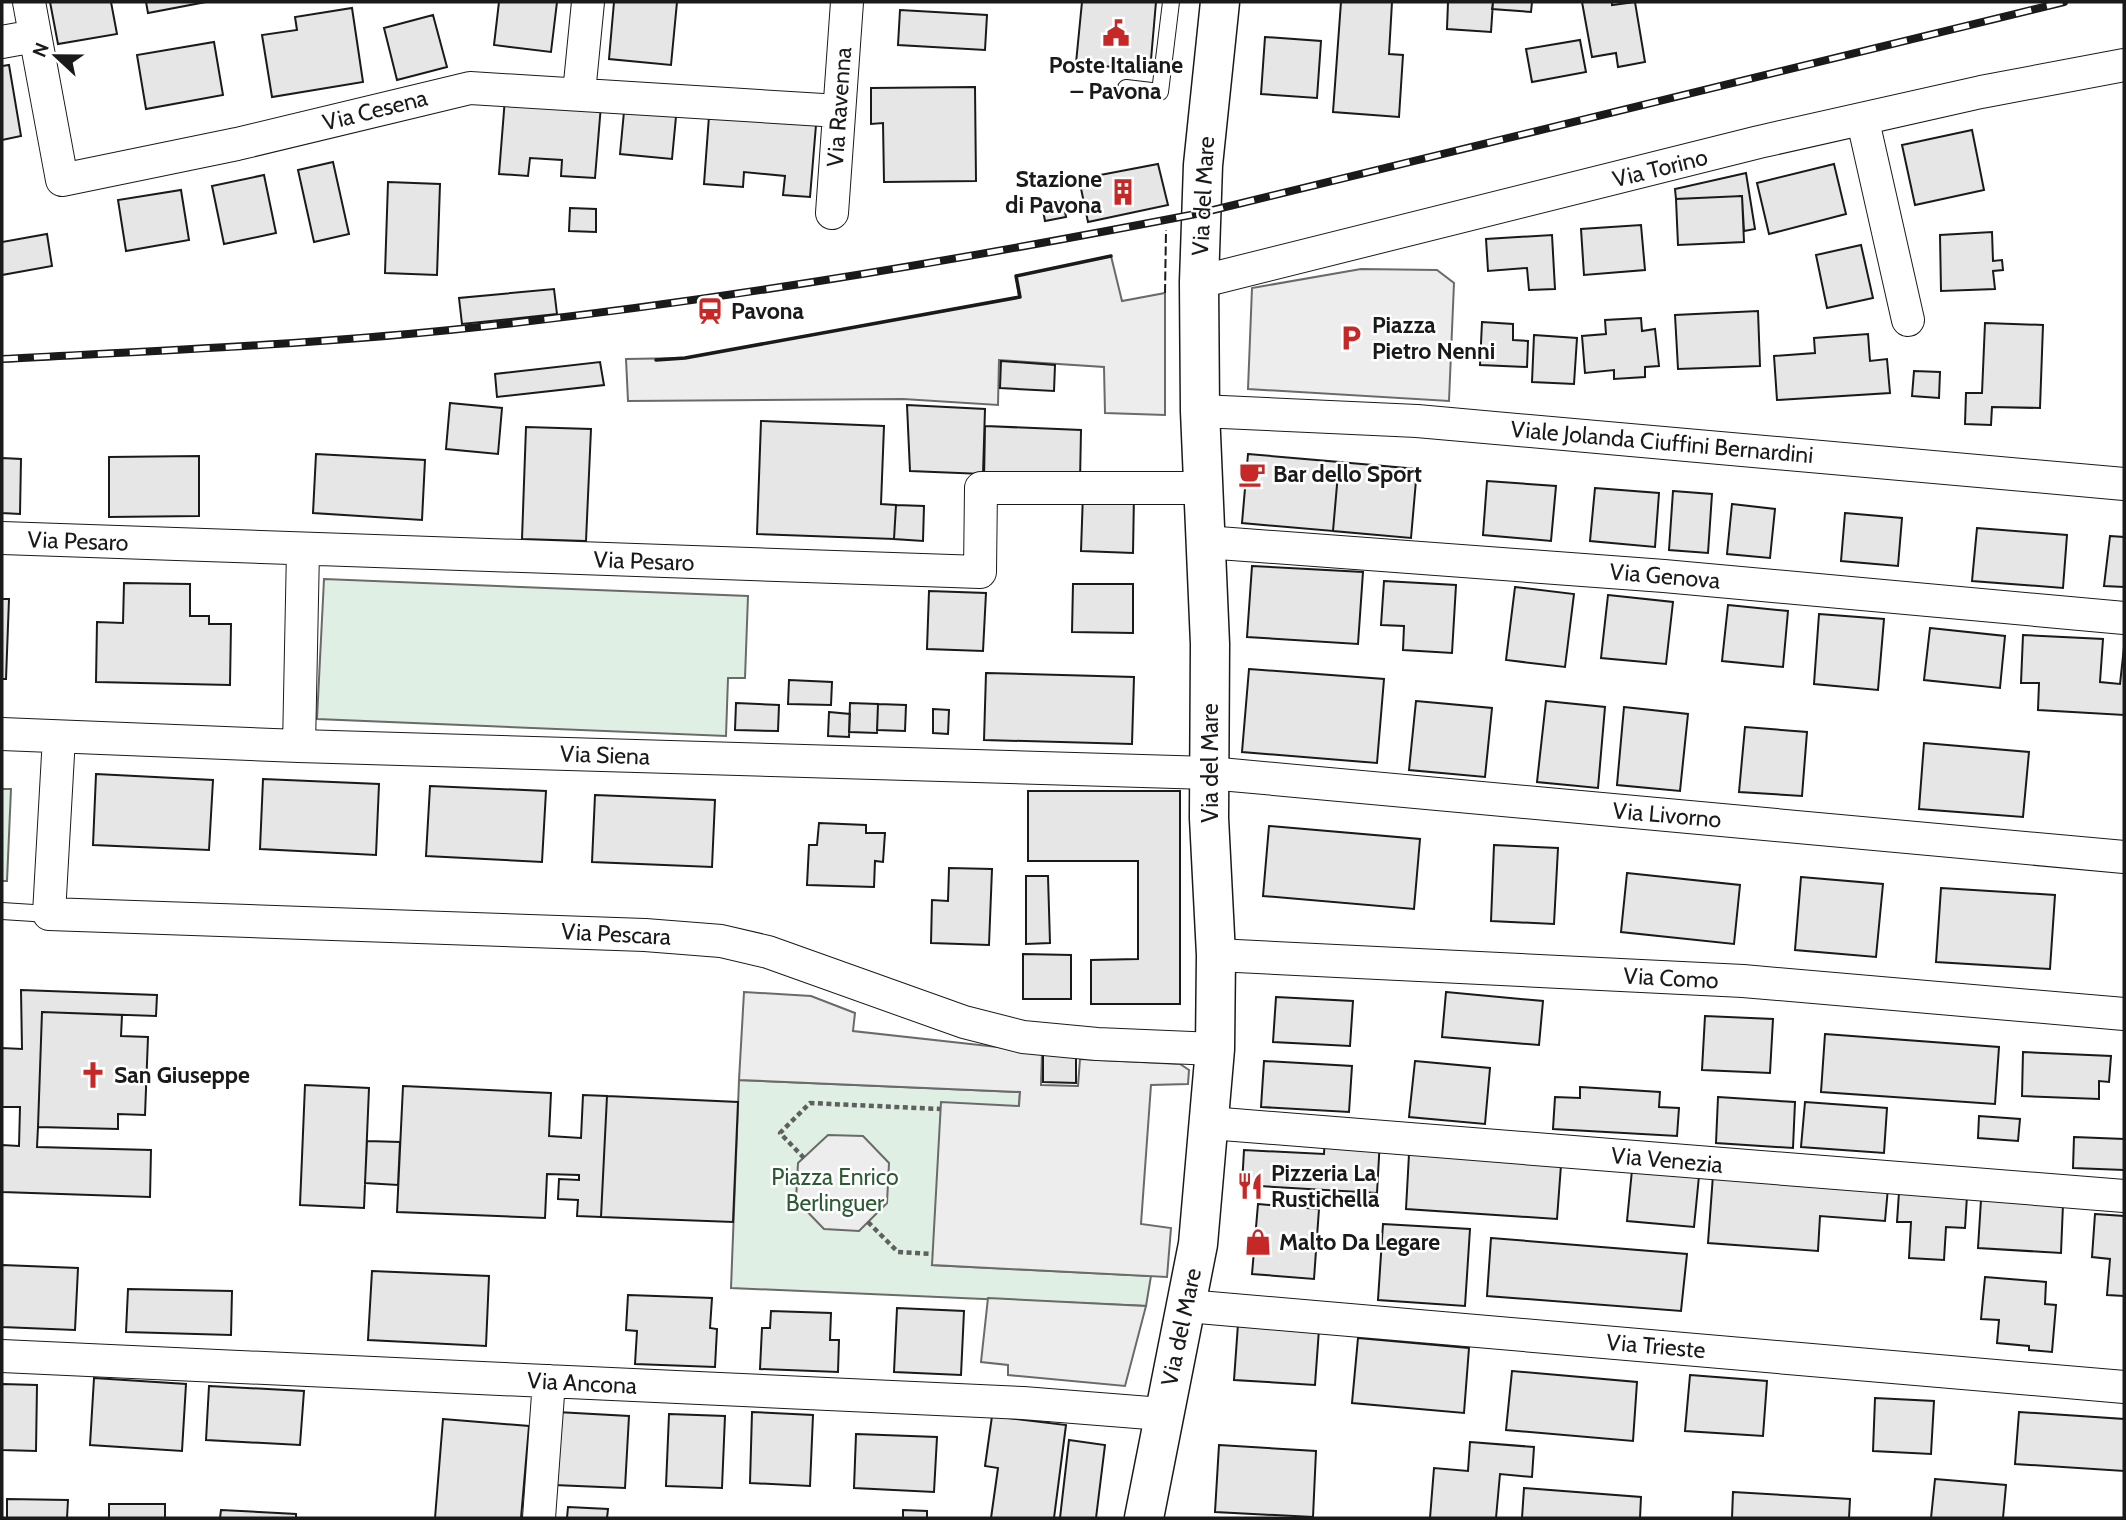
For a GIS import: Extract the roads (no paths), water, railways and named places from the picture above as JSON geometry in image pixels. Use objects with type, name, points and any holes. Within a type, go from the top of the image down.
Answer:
[{"type":"main road","name":"Via del Mare","points":[[1144,1518],[1162,1414],[1198,1244],[1215,1049],[1216,955],[1209,773],[1210,644],[1200,411],[1199,282],[1203,165],[1220,2]]},
{"type":"street","points":[[2,42],[35,36],[29,2]]},
{"type":"street","points":[[579,93],[588,2]]},
{"type":"street","name":"Via Ravenna","points":[[832,213],[847,2]]},
{"type":"street","name":"Via Cesena","points":[[35,36],[62,180],[227,146],[470,88],[839,111]]},
{"type":"street","name":"Via Torino","points":[[1199,282],[1759,142],[1863,121],[1980,92],[2124,65]]},
{"type":"street","points":[[1863,121],[1908,320]]},
{"type":"street","name":"Viale Jolanda Ciuffini Bernardini","points":[[1200,411],[1418,421],[2124,484]]},
{"type":"street","name":"Via Pesaro","points":[[2,538],[981,572],[981,488],[1203,488]]},
{"type":"street","name":"Via Genova","points":[[1205,542],[1664,576],[2124,618]]},
{"type":"street","points":[[299,747],[303,550]]},
{"type":"street","name":"Via Siena","points":[[2,734],[299,747],[1209,773]]},
{"type":"street","points":[[48,914],[59,737]]},
{"type":"street","name":"Via Livorno","points":[[1209,773],[2124,857]]},
{"type":"street","name":"Via Pescara","points":[[48,914],[645,935],[721,941],[768,952],[999,1032],[1061,1042],[1215,1049]]},
{"type":"street","name":"Via Como","points":[[1216,955],[1743,981],[2124,1014]]},
{"type":"street","name":"Via Venezia","points":[[1209,1124],[2124,1196]]},
{"type":"street","name":"Via Trieste","points":[[1187,1306],[2124,1387]]},
{"type":"street","name":"Via Ancona","points":[[2,1356],[1023,1403],[1162,1414]]},
{"type":"street","points":[[539,1518],[549,1381]]},
{"type":"lane","points":[[1126,88],[1160,92],[1171,2]]},
{"type":"lane","name":"Via Pescara","points":[[2,911],[48,914]]},
{"type":"railway","points":[[2,359],[282,344],[450,330],[639,308],[1014,248],[1201,213],[2064,2]]},
{"type":"place","name":"Poste Italiane – Pavona","points":[[1116,33]]},
{"type":"place","name":"Stazione di Pavona","points":[[1123,192]]},
{"type":"place","name":"Pavona","points":[[710,311]]},
{"type":"place","name":"Piazza Pietro Nenni","points":[[1351,338]]},
{"type":"place","name":"Bar dello Sport","points":[[1252,474]]},
{"type":"place","name":"San Giuseppe","points":[[93,1075]]},
{"type":"place","name":"Pizzeria La Rustichella","points":[[1250,1186]]},
{"type":"place","name":"Malto Da Legare","points":[[1258,1242]]},
{"type":"park label","name":"Piazza Enrico Berlinguer","points":[[835,1190]]}]
